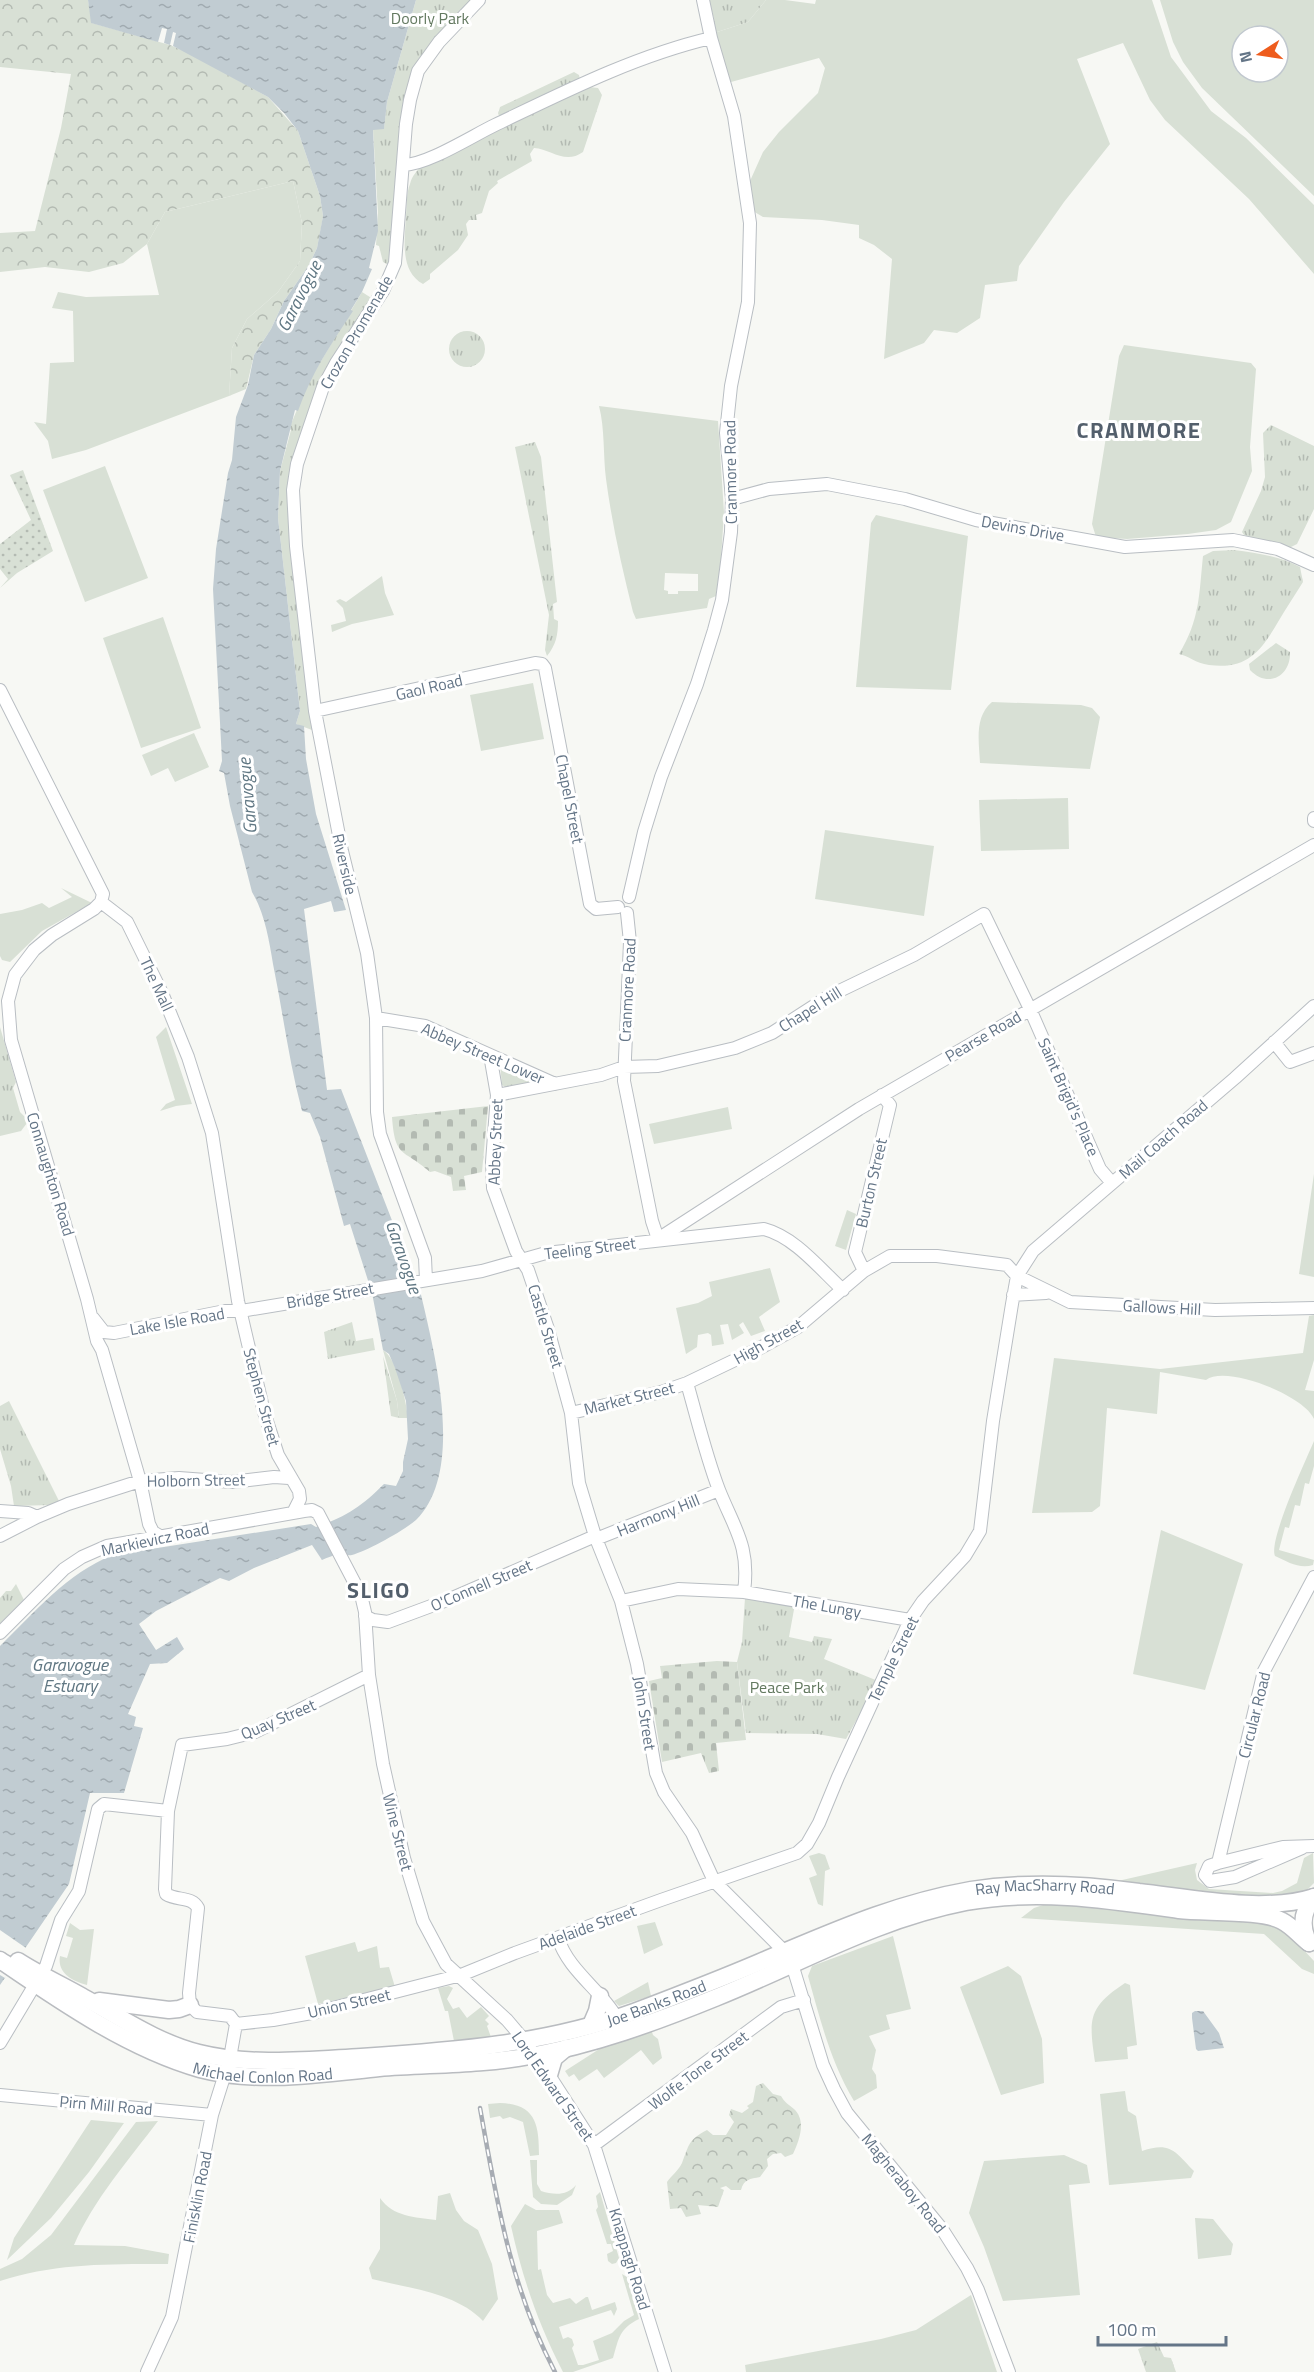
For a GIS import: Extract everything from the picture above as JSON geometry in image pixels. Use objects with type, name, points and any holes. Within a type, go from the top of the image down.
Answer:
[{"type":"highway","name":"Ray MacSharry Road","points":[[788,1958],[875,1914],[920,1901],[1004,1885],[1089,1886],[1203,1900],[1270,1904],[1295,1903],[1314,1897]]},
{"type":"highway","name":"Ray MacSharry Road","points":[[788,1958],[892,1921],[970,1902],[1027,1896],[1082,1897],[1188,1911],[1259,1915],[1281,1920],[1311,1946]]},
{"type":"highway","points":[[1311,1946],[1303,1924],[1308,1904],[1314,1897]]},
{"type":"highway","points":[[0,1948],[20,1968]]},
{"type":"highway","name":"Joe Banks Road","points":[[534,2055],[567,2047],[620,2024],[715,1998],[788,1958]]},
{"type":"highway","points":[[0,1960],[20,1968]]},
{"type":"highway","name":"Michael Conlon Road","points":[[20,1968],[89,2000],[143,2030],[227,2066],[259,2077],[482,2062],[534,2055]]},
{"type":"highway","name":"Michael Conlon Road","points":[[38,1978],[67,2004],[138,2044],[198,2068],[270,2061],[465,2049],[524,2040]]},
{"type":"highway","points":[[591,2025],[600,1996]]},
{"type":"highway","points":[[89,2000],[169,2010],[190,2005]]},
{"type":"highway","name":"Joe Banks Road","points":[[524,2040],[591,2025],[620,2024]]},
{"type":"highway","points":[[549,2075],[554,2058],[567,2047]]},
{"type":"street","points":[[478,0],[439,42],[418,71],[410,100],[403,165],[415,163],[455,146],[636,61],[711,38],[703,0]]},
{"type":"street","name":"Cranmore Road","points":[[624,1068],[630,942],[621,899],[628,897],[644,832],[661,777],[697,684],[714,630],[727,566],[732,499],[726,433],[731,386],[748,302],[750,223],[734,116],[711,38]]},
{"type":"street","name":"Crozon Promenade","points":[[315,711],[293,513],[297,464],[323,387],[383,291],[395,262],[403,165]]},
{"type":"street","name":"Devins Drive","points":[[732,499],[769,489],[827,484],[904,500],[985,522],[1125,547],[1233,540],[1278,549],[1314,565]]},
{"type":"street","name":"Gaol Road","points":[[315,711],[535,663],[542,664]]},
{"type":"street","name":"Chapel Street","points":[[542,664],[545,668],[590,904],[596,909],[623,910]]},
{"type":"street","points":[[0,690],[100,885],[103,894],[100,902]]},
{"type":"street","name":"Riverside","points":[[315,711],[342,851],[367,953],[376,1018],[377,1112],[380,1134],[425,1258],[423,1280]]},
{"type":"street","name":"Pearse Road","points":[[658,1239],[882,1095],[1314,844]]},
{"type":"street","name":"The Mall","points":[[100,902],[127,922],[162,993],[188,1057],[212,1133],[241,1311]]},
{"type":"street","name":"Connaughton Road","points":[[100,902],[34,950],[15,975],[8,1001],[11,1040],[93,1318],[97,1341],[102,1350],[140,1481],[149,1524]]},
{"type":"street","name":"Saint Brigid's Place","points":[[984,914],[1030,1009],[1100,1169],[1112,1183]]},
{"type":"street","name":"Chapel Hill","points":[[497,1095],[624,1068],[642,1068],[735,1048],[772,1033],[831,995],[914,955],[984,914]]},
{"type":"street","name":"Mail Coach Road","points":[[1017,1276],[1033,1251],[1314,1006]]},
{"type":"street","name":"Abbey Street Lower","points":[[376,1018],[425,1026],[555,1084]]},
{"type":"street","points":[[1274,1042],[1290,1062],[1314,1053]]},
{"type":"street","name":"Abbey Street","points":[[490,1055],[497,1095],[492,1162],[493,1188],[500,1212],[516,1251],[522,1259]]},
{"type":"street","points":[[624,1068],[626,1093],[652,1221],[658,1239]]},
{"type":"street","name":"Burton Street","points":[[864,1271],[855,1252],[890,1105],[882,1095]]},
{"type":"street","points":[[699,1214],[704,1237]]},
{"type":"street","name":"Teeling Street","points":[[423,1280],[482,1270],[546,1253],[765,1229],[799,1249],[843,1290]]},
{"type":"street","name":"Gallows Hill","points":[[864,1271],[890,1256],[908,1254],[937,1256],[1007,1265],[1017,1276],[1047,1293],[1070,1302],[1084,1304],[1197,1309],[1314,1308]]},
{"type":"street","name":"Castle Street","points":[[522,1259],[548,1329],[571,1413]]},
{"type":"street","name":"High Street","points":[[687,1383],[798,1327],[864,1271]]},
{"type":"street","name":"Temple Street","points":[[714,1881],[774,1863],[797,1853],[807,1844],[819,1823],[910,1620],[923,1600],[965,1556],[980,1531],[993,1421],[1017,1276]]},
{"type":"street","name":"Bridge Street","points":[[241,1311],[423,1280]]},
{"type":"street","points":[[1013,1295],[1047,1293]]},
{"type":"street","name":"Lake Isle Road","points":[[93,1318],[104,1332],[114,1333],[225,1311],[241,1311]]},
{"type":"street","name":"Stephen Street","points":[[241,1311],[264,1412],[278,1455],[298,1491],[299,1512]]},
{"type":"street","name":"Lake Isle Road","points":[[102,1350],[114,1333]]},
{"type":"street","points":[[687,1383],[719,1490],[739,1532],[746,1555],[747,1573],[744,1592]]},
{"type":"street","name":"Market Street","points":[[571,1413],[661,1392],[687,1383]]},
{"type":"street","name":"John Street","points":[[571,1413],[579,1483],[595,1538],[621,1601],[637,1664],[656,1773],[664,1792],[692,1833],[714,1881]]},
{"type":"street","name":"Holborn Street","points":[[0,1536],[37,1517],[140,1481],[179,1478],[232,1482],[274,1477],[289,1478]]},
{"type":"street","name":"Harmony Hill","points":[[595,1538],[719,1490]]},
{"type":"street","name":"Wine Street","points":[[299,1512],[312,1510],[318,1513],[361,1594],[369,1675],[390,1798],[421,1916],[446,1964],[461,1975]]},
{"type":"street","points":[[0,1511],[31,1514],[37,1517]]},
{"type":"street","name":"Markievicz Road","points":[[0,1633],[64,1569],[107,1546],[299,1512]]},
{"type":"street","points":[[149,1524],[153,1532],[160,1536]]},
{"type":"street","points":[[134,1540],[145,1533],[149,1524]]},
{"type":"street","name":"O'Connell Street","points":[[365,1617],[388,1622],[450,1599],[595,1538]]},
{"type":"street","name":"Circular Road","points":[[1218,1863],[1264,1671],[1314,1577]]},
{"type":"street","name":"The Lungy","points":[[621,1601],[678,1589],[744,1592],[910,1620]]},
{"type":"street","name":"Quay Street","points":[[168,1811],[182,1745],[227,1739],[255,1732],[369,1675]]},
{"type":"street","points":[[0,2043],[38,1978],[61,1920],[79,1891],[98,1809],[104,1804],[168,1811],[166,1894],[191,1900],[198,1908],[189,1993],[190,2005]]},
{"type":"street","name":"Circular Road","points":[[1283,1846],[1308,1847],[1236,1877],[1210,1881],[1205,1875],[1212,1864],[1283,1846]]},
{"type":"street","points":[[714,1881],[788,1958]]},
{"type":"street","name":"Adelaide Street","points":[[461,1975],[714,1881]]},
{"type":"street","points":[[558,1938],[561,1950],[568,1960],[600,1996],[620,2024]]},
{"type":"street","name":"Magheraboy Road","points":[[788,1958],[803,1996],[823,2065],[834,2089],[847,2112],[942,2229],[967,2268],[978,2290],[1009,2372]]},
{"type":"street","name":"Union Street","points":[[190,2005],[197,2012],[235,2021],[273,2020],[317,2012],[461,1975]]},
{"type":"street","name":"Lord Edward Street","points":[[461,1975],[524,2040],[594,2145]]},
{"type":"street","name":"Wolfe Tone Street","points":[[594,2145],[781,2007],[803,1996]]},
{"type":"street","name":"Finisklin Road","points":[[147,2372],[172,2317],[212,2115],[227,2066],[235,2021]]},
{"type":"street","name":"Pirn Mill Road","points":[[0,2095],[212,2115]]},
{"type":"street","name":"Knappagh Road","points":[[594,2145],[665,2372]]},
{"type":"green space","points":[[0,0],[88,0],[92,23],[170,45],[193,55],[268,97],[298,131],[320,196],[323,216],[317,248],[254,355],[246,389],[229,396],[232,348],[247,319],[278,292],[300,261],[302,223],[293,181],[165,212],[147,244],[123,263],[89,272],[45,267],[0,272],[0,233],[35,231],[61,128],[71,74],[0,67]]},
{"type":"green space","name":"Doorly Park","points":[[416,0],[472,0],[451,21],[421,58],[389,265],[383,262],[379,246],[376,245],[378,213],[373,129],[384,128],[387,102]]},
{"type":"green space","points":[[709,0],[766,0],[748,22],[714,33],[714,19]]},
{"type":"green space","points":[[766,0],[815,4],[816,0],[1152,0],[1171,57],[1211,111],[1246,138],[1314,205],[1314,274],[1249,199],[1165,120],[1150,100],[1123,43],[1077,59],[1110,144],[1064,202],[1019,266],[1017,281],[985,285],[980,318],[957,333],[934,330],[924,343],[884,359],[892,259],[874,245],[859,238],[859,225],[822,220],[763,217],[753,211],[748,192],[750,181],[763,152],[779,132],[818,93],[825,68],[819,58],[731,82],[725,71],[714,33],[748,22]]},
{"type":"green space","points":[[1160,0],[1314,0],[1314,196],[1202,88],[1183,62],[1173,42]]},
{"type":"green space","points":[[574,72],[579,75],[580,80],[501,117],[498,114],[500,107]]},
{"type":"green space","points":[[589,87],[598,88],[602,95],[583,152],[576,156],[564,157],[534,148],[530,154],[532,161],[497,181],[498,183],[489,191],[482,213],[476,215],[477,220],[469,220],[466,224],[468,235],[458,250],[430,274],[430,279],[423,284],[415,278],[407,263],[405,234],[408,192],[415,173],[423,165]]},
{"type":"green space","points":[[293,181],[302,223],[300,261],[278,292],[247,319],[232,348],[229,396],[86,450],[52,459],[48,441],[34,422],[46,424],[50,363],[74,362],[73,311],[52,308],[58,292],[86,297],[159,295],[147,244],[165,212]]},
{"type":"green space","points":[[362,292],[373,299],[355,328],[292,464],[314,730],[312,730],[296,724],[300,711],[278,518],[280,471],[291,430],[289,429],[308,383]]},
{"type":"green space","points":[[467,331],[480,336],[485,349],[480,362],[467,367],[454,362],[449,349],[454,336]]},
{"type":"green space","points":[[1124,345],[1251,363],[1256,369],[1250,447],[1252,471],[1231,522],[1216,530],[1188,534],[1127,539],[1096,537],[1092,524],[1119,356]]},
{"type":"green space","points":[[599,406],[718,421],[724,512],[716,596],[709,599],[707,608],[636,619],[611,513]],"holes":[[[665,573],[698,574],[698,591],[678,591],[678,594],[668,594],[668,591],[664,590]]]},
{"type":"green space","points":[[1271,425],[1314,446],[1314,509],[1297,544],[1289,548],[1244,535],[1242,532],[1265,477],[1263,433]]},
{"type":"green space","points":[[535,442],[541,457],[557,602],[553,604],[554,619],[558,621],[557,635],[553,648],[547,656],[545,650],[549,615],[515,447]]},
{"type":"green space","points":[[105,466],[148,578],[85,602],[43,490]]},
{"type":"green space","points":[[23,470],[53,551],[17,573],[0,588],[8,579],[0,569],[0,544],[31,520],[10,475]]},
{"type":"green space","points":[[876,515],[968,536],[951,690],[856,687],[871,523]]},
{"type":"green space","points":[[1234,550],[1292,563],[1300,567],[1303,582],[1259,650],[1243,661],[1233,664],[1222,666],[1204,664],[1179,654],[1195,618],[1203,556],[1213,551]]},
{"type":"green space","points":[[382,576],[385,593],[394,615],[352,624],[332,632],[331,625],[346,621],[343,608],[336,601],[340,599],[346,602]]},
{"type":"green space","points":[[163,617],[201,728],[141,748],[103,638]]},
{"type":"green space","points":[[1276,643],[1290,652],[1287,668],[1283,673],[1271,679],[1257,676],[1250,670],[1249,664]]},
{"type":"green space","points":[[533,683],[544,739],[481,751],[470,695]]},
{"type":"green space","points":[[992,702],[1081,705],[1092,708],[1100,717],[1090,769],[980,763],[980,722],[986,708]]},
{"type":"green space","points":[[194,733],[209,767],[175,782],[168,768],[151,776],[142,755]]},
{"type":"green space","points":[[1068,798],[1069,849],[981,851],[979,800]]},
{"type":"green space","points":[[825,830],[934,846],[924,916],[815,899]]},
{"type":"green space","points":[[61,888],[92,903],[42,931],[10,962],[2,960],[0,956],[0,914],[42,903],[49,908],[72,897]]},
{"type":"green space","points":[[0,1027],[16,1082],[13,1088],[20,1112],[26,1118],[27,1123],[21,1131],[0,1136]]},
{"type":"green space","points":[[166,1027],[192,1104],[160,1111],[166,1104],[175,1100],[156,1037]]},
{"type":"green space","points":[[500,1064],[535,1083],[507,1088],[502,1085]]},
{"type":"green space","points":[[488,1106],[482,1172],[464,1176],[466,1190],[453,1191],[451,1177],[435,1171],[430,1172],[402,1151],[395,1140],[392,1117]]},
{"type":"green space","points":[[728,1107],[732,1129],[654,1144],[649,1124]]},
{"type":"green space","points":[[1314,1174],[1314,1277],[1299,1274]]},
{"type":"green space","points":[[847,1210],[856,1214],[846,1250],[835,1246]]},
{"type":"green space","points":[[770,1268],[780,1302],[759,1317],[765,1331],[751,1336],[743,1322],[739,1325],[744,1333],[732,1340],[728,1324],[720,1325],[724,1344],[712,1346],[711,1335],[708,1333],[698,1335],[697,1347],[686,1354],[676,1308],[698,1303],[712,1296],[709,1282]]},
{"type":"green space","points":[[1314,1315],[1314,1360],[1305,1390],[1314,1391],[1314,1419],[1308,1410],[1281,1392],[1247,1379],[1216,1376],[1206,1380],[1160,1372],[1157,1414],[1107,1408],[1100,1506],[1092,1512],[1032,1513],[1054,1358],[1160,1369],[1303,1353],[1309,1316]]},
{"type":"green space","points":[[352,1322],[356,1341],[373,1338],[375,1350],[328,1359],[324,1332]]},
{"type":"green space","points":[[383,1350],[397,1371],[408,1418],[399,1418],[397,1401]]},
{"type":"green space","points":[[383,1356],[397,1401],[399,1418],[391,1416]]},
{"type":"green space","points":[[9,1401],[59,1501],[51,1505],[14,1506],[11,1486],[0,1449],[0,1406]]},
{"type":"green space","points":[[1314,1441],[1314,1466],[1309,1484],[1305,1483],[1300,1506],[1295,1505],[1289,1528],[1285,1527],[1279,1550],[1314,1560],[1313,1565],[1303,1566],[1275,1556],[1274,1548],[1282,1518]]},
{"type":"green space","points":[[1161,1530],[1243,1564],[1205,1690],[1133,1674]]},
{"type":"green space","points":[[16,1584],[24,1600],[0,1627],[0,1598],[6,1591],[11,1591]]},
{"type":"green space","name":"Peace Park","points":[[745,1598],[795,1604],[789,1637],[812,1642],[814,1636],[832,1639],[824,1659],[878,1681],[846,1739],[817,1734],[746,1733],[737,1662],[742,1642]]},
{"type":"green space","points":[[717,1661],[737,1662],[746,1740],[716,1743],[719,1771],[709,1773],[701,1753],[662,1762],[649,1681],[662,1678],[660,1666]]},
{"type":"green space","points":[[819,1853],[825,1855],[830,1869],[825,1871],[823,1906],[818,1904],[809,1878],[817,1875],[809,1856]]},
{"type":"green space","points":[[1313,1853],[1314,1883],[1306,1891],[1293,1897],[1202,1895],[1109,1883],[1197,1863],[1195,1870],[1197,1880],[1209,1889],[1273,1893],[1297,1883],[1304,1858]]},
{"type":"green space","points":[[1058,1900],[1262,1920],[1287,1932],[1314,1961],[1314,1974],[1302,1969],[1264,1934],[1021,1918],[1034,1908]]},
{"type":"green space","points":[[655,1922],[663,1945],[644,1954],[637,1926]]},
{"type":"green space","points":[[70,1923],[80,1930],[94,1929],[87,1985],[71,1979],[61,1967],[60,1956],[67,1958],[73,1938],[66,1936]]},
{"type":"green space","points":[[893,1936],[911,2009],[886,2015],[890,2029],[869,2036],[876,2050],[872,2069],[876,2075],[877,2088],[854,2101],[833,2056],[808,1976],[812,1966]]},
{"type":"green space","points":[[355,1942],[358,1952],[377,1946],[380,1968],[389,1967],[395,1987],[318,2004],[305,1956]]},
{"type":"green space","points":[[1008,1966],[1021,1976],[1042,2039],[1044,2083],[1001,2095],[960,1987]]},
{"type":"green space","points":[[648,1982],[651,1996],[619,2006],[614,2001]]},
{"type":"green space","points":[[1125,1983],[1130,1985],[1137,2045],[1127,2047],[1128,2059],[1095,2062],[1092,2025],[1097,2008],[1103,2000]]},
{"type":"green space","points":[[449,1986],[453,1988],[447,1999],[453,2009],[459,2007],[467,2018],[481,2007],[489,2016],[485,2020],[489,2024],[487,2026],[492,2040],[454,2041],[448,2011],[445,2011],[438,1988]]},
{"type":"green space","points":[[651,2029],[653,2035],[658,2039],[662,2058],[653,2065],[641,2050],[604,2078],[597,2069],[579,2081],[574,2074],[569,2077],[565,2071],[604,2046]]},
{"type":"green space","points":[[763,2083],[773,2094],[781,2096],[798,2114],[801,2131],[793,2154],[785,2157],[781,2153],[773,2154],[767,2159],[768,2166],[760,2177],[750,2179],[741,2190],[731,2190],[726,2186],[720,2188],[724,2190],[718,2207],[698,2205],[701,2214],[686,2217],[681,2208],[670,2209],[667,2182],[681,2166],[690,2144],[707,2130],[713,2135],[726,2135],[734,2122],[729,2115],[731,2109],[742,2113],[749,2108],[747,2106],[753,2102],[756,2086]]},
{"type":"green space","points":[[1125,2091],[1128,2111],[1136,2116],[1142,2151],[1160,2147],[1172,2150],[1194,2171],[1191,2178],[1109,2185],[1100,2094]]},
{"type":"green space","points":[[500,2103],[521,2107],[533,2118],[538,2134],[539,2155],[530,2156],[523,2122],[510,2117],[490,2118],[488,2104]]},
{"type":"green space","points":[[91,2120],[124,2123],[89,2172],[51,2218],[7,2260],[14,2238]]},
{"type":"green space","points":[[158,2121],[101,2196],[74,2245],[125,2246],[169,2254],[168,2264],[62,2268],[0,2281],[0,2269],[22,2259],[51,2235],[136,2122]]},
{"type":"green space","points":[[1064,2155],[1087,2165],[1090,2183],[1069,2185],[1080,2295],[1003,2301],[969,2213],[984,2161]]},
{"type":"green space","points":[[530,2160],[537,2160],[537,2184],[541,2191],[560,2194],[576,2185],[572,2195],[557,2205],[541,2204],[533,2197]]},
{"type":"green space","points":[[600,2192],[619,2258],[616,2263],[612,2264],[608,2261],[607,2254],[613,2251],[611,2244],[607,2244],[596,2210],[598,2207],[596,2196]]},
{"type":"green space","points":[[450,2193],[456,2210],[464,2221],[478,2230],[492,2264],[498,2299],[483,2321],[460,2304],[446,2298],[372,2279],[369,2268],[380,2249],[380,2198],[398,2213],[436,2220],[438,2196]]},
{"type":"green space","points":[[525,2204],[536,2210],[559,2210],[563,2223],[537,2231],[538,2270],[541,2269],[547,2295],[553,2303],[570,2298],[576,2304],[588,2297],[592,2310],[615,2302],[617,2309],[614,2316],[611,2310],[559,2327],[563,2339],[568,2337],[572,2339],[574,2345],[572,2348],[578,2365],[599,2360],[593,2341],[612,2333],[634,2315],[622,2274],[627,2277],[639,2319],[624,2330],[613,2358],[573,2372],[563,2372],[532,2301],[511,2226]]},
{"type":"green space","points":[[1195,2218],[1213,2219],[1233,2244],[1231,2255],[1198,2259]]},
{"type":"green space","points":[[971,2295],[997,2372],[746,2372],[745,2365],[916,2330]]},
{"type":"green space","points":[[1157,2342],[1164,2357],[1171,2358],[1176,2372],[1146,2372],[1138,2349]]},
{"type":"water","points":[[88,0],[416,0],[387,102],[384,129],[373,130],[378,231],[369,268],[372,269],[351,310],[353,311],[315,372],[298,411],[295,410],[280,471],[278,518],[300,711],[296,724],[304,726],[306,759],[316,814],[346,910],[334,912],[331,901],[304,909],[327,1090],[341,1089],[412,1272],[412,1287],[419,1286],[438,1374],[443,1440],[440,1471],[431,1498],[416,1520],[395,1534],[359,1553],[339,1554],[322,1560],[312,1545],[254,1568],[229,1581],[220,1578],[156,1611],[139,1624],[156,1650],[177,1637],[184,1649],[167,1663],[150,1664],[128,1714],[136,1717],[134,1726],[143,1728],[124,1793],[90,1793],[69,1884],[0,1985],[0,1646],[52,1594],[81,1572],[113,1555],[311,1524],[316,1527],[345,1515],[361,1505],[384,1484],[396,1486],[403,1471],[408,1439],[406,1401],[389,1354],[383,1350],[372,1293],[350,1224],[344,1226],[320,1137],[310,1113],[302,1111],[266,927],[252,892],[224,773],[219,771],[222,761],[213,589],[216,549],[232,460],[236,417],[248,385],[254,355],[317,248],[323,216],[320,196],[298,131],[268,97],[173,46],[176,33],[173,32],[170,45],[164,43],[167,29],[162,28],[158,42],[91,23]]},
{"type":"water","points":[[1203,2011],[1219,2033],[1224,2048],[1198,2051],[1196,2049],[1192,2018],[1192,2013]]},
{"type":"pier","points":[[0,1930],[26,1948],[5,1978],[0,1975]]},
{"type":"railway","points":[[480,2108],[499,2210],[516,2275],[527,2308],[555,2372]]},
{"type":"district","name":"CRANMORE","points":[[1139,430]]},
{"type":"district","name":"SLIGO","points":[[379,1590]]},
{"type":"water label","name":"Garavogue","points":[[299,296]]},
{"type":"water label","name":"Garavogue","points":[[247,796]]},
{"type":"water label","name":"Garavogue","points":[[404,1257]]},
{"type":"water label","name":"Garavogue Estuary","points":[[70,1674]]}]
